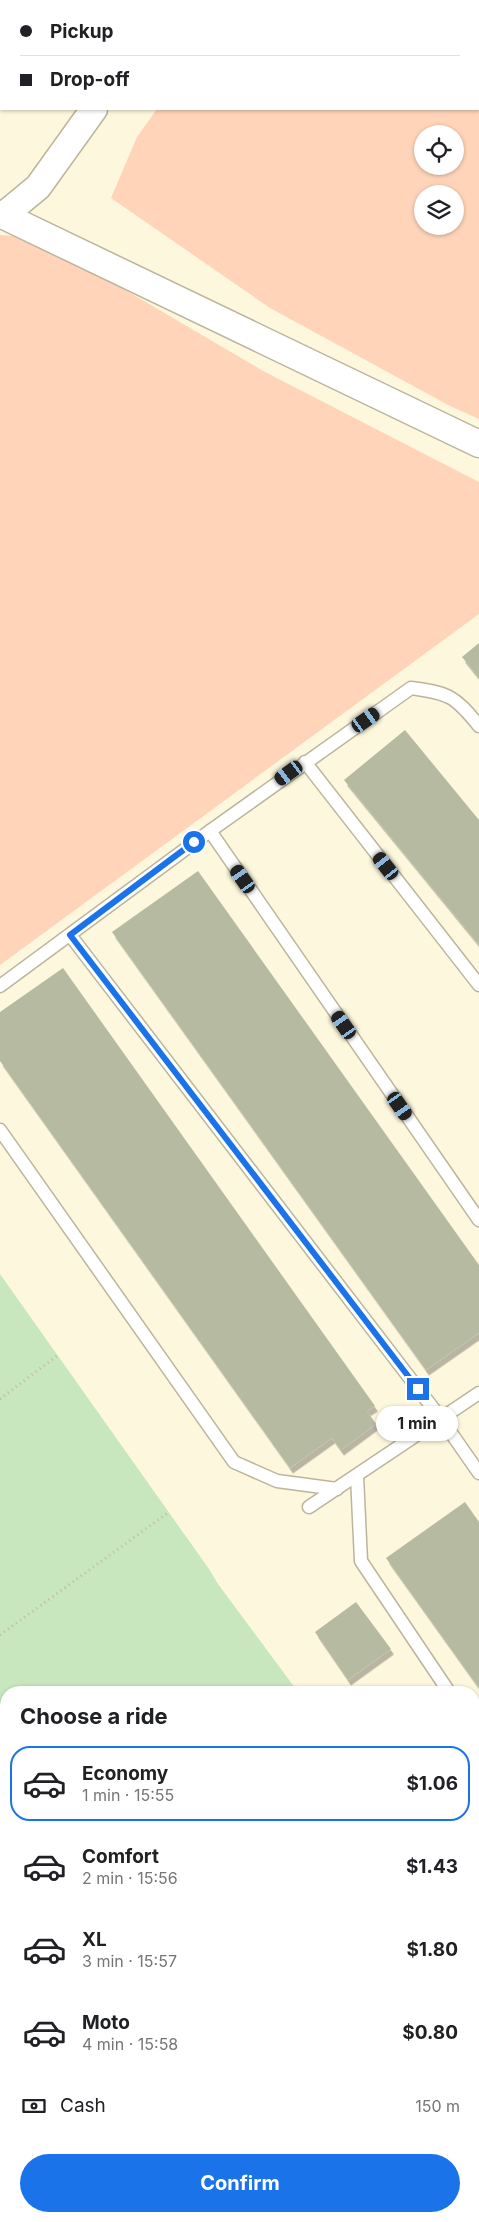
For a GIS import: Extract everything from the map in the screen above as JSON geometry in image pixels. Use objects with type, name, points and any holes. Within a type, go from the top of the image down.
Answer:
[{"type":"street","points":[[93,110],[38,187],[2,215],[479,444]]},
{"type":"lane","points":[[0,986],[305,762],[411,688],[441,692],[463,706],[479,726]]},
{"type":"lane","points":[[305,762],[479,985]]},
{"type":"lane","points":[[210,831],[479,1220]]},
{"type":"lane","points":[[70,935],[442,1420],[479,1473]]},
{"type":"lane","points":[[0,1130],[234,1462],[277,1481],[337,1489]]},
{"type":"lane","points":[[309,1507],[442,1420],[479,1393]]},
{"type":"lane","points":[[357,1476],[361,1561],[445,1686]]},
{"type":"path","points":[[0,1399],[58,1355]]},
{"type":"path","points":[[0,1635],[169,1512]]},
{"type":"shaded area","points":[[156,110],[479,110],[479,419],[450,406],[270,308],[111,198],[137,137]]},
{"type":"shaded area","points":[[0,235],[35,237],[265,372],[479,482],[479,614],[0,965]]},
{"type":"shaded area","points":[[0,1274],[218,1584],[294,1686],[0,1686]]},
{"type":"building","points":[[479,643],[479,678],[462,657]]},
{"type":"building","points":[[405,730],[479,820],[479,945],[344,780]]},
{"type":"building","points":[[198,871],[479,1265],[479,1333],[426,1370],[112,932]]},
{"type":"building","points":[[63,968],[375,1406],[367,1411],[376,1424],[341,1450],[332,1438],[290,1468],[0,1061],[0,1012]]},
{"type":"building","points":[[465,1502],[479,1522],[479,1686],[478,1686],[386,1558]]},
{"type":"building","points":[[356,1602],[391,1649],[348,1680],[315,1632]]},
{"type":"route","points":[[194,842],[70,935],[418,1389]]}]
